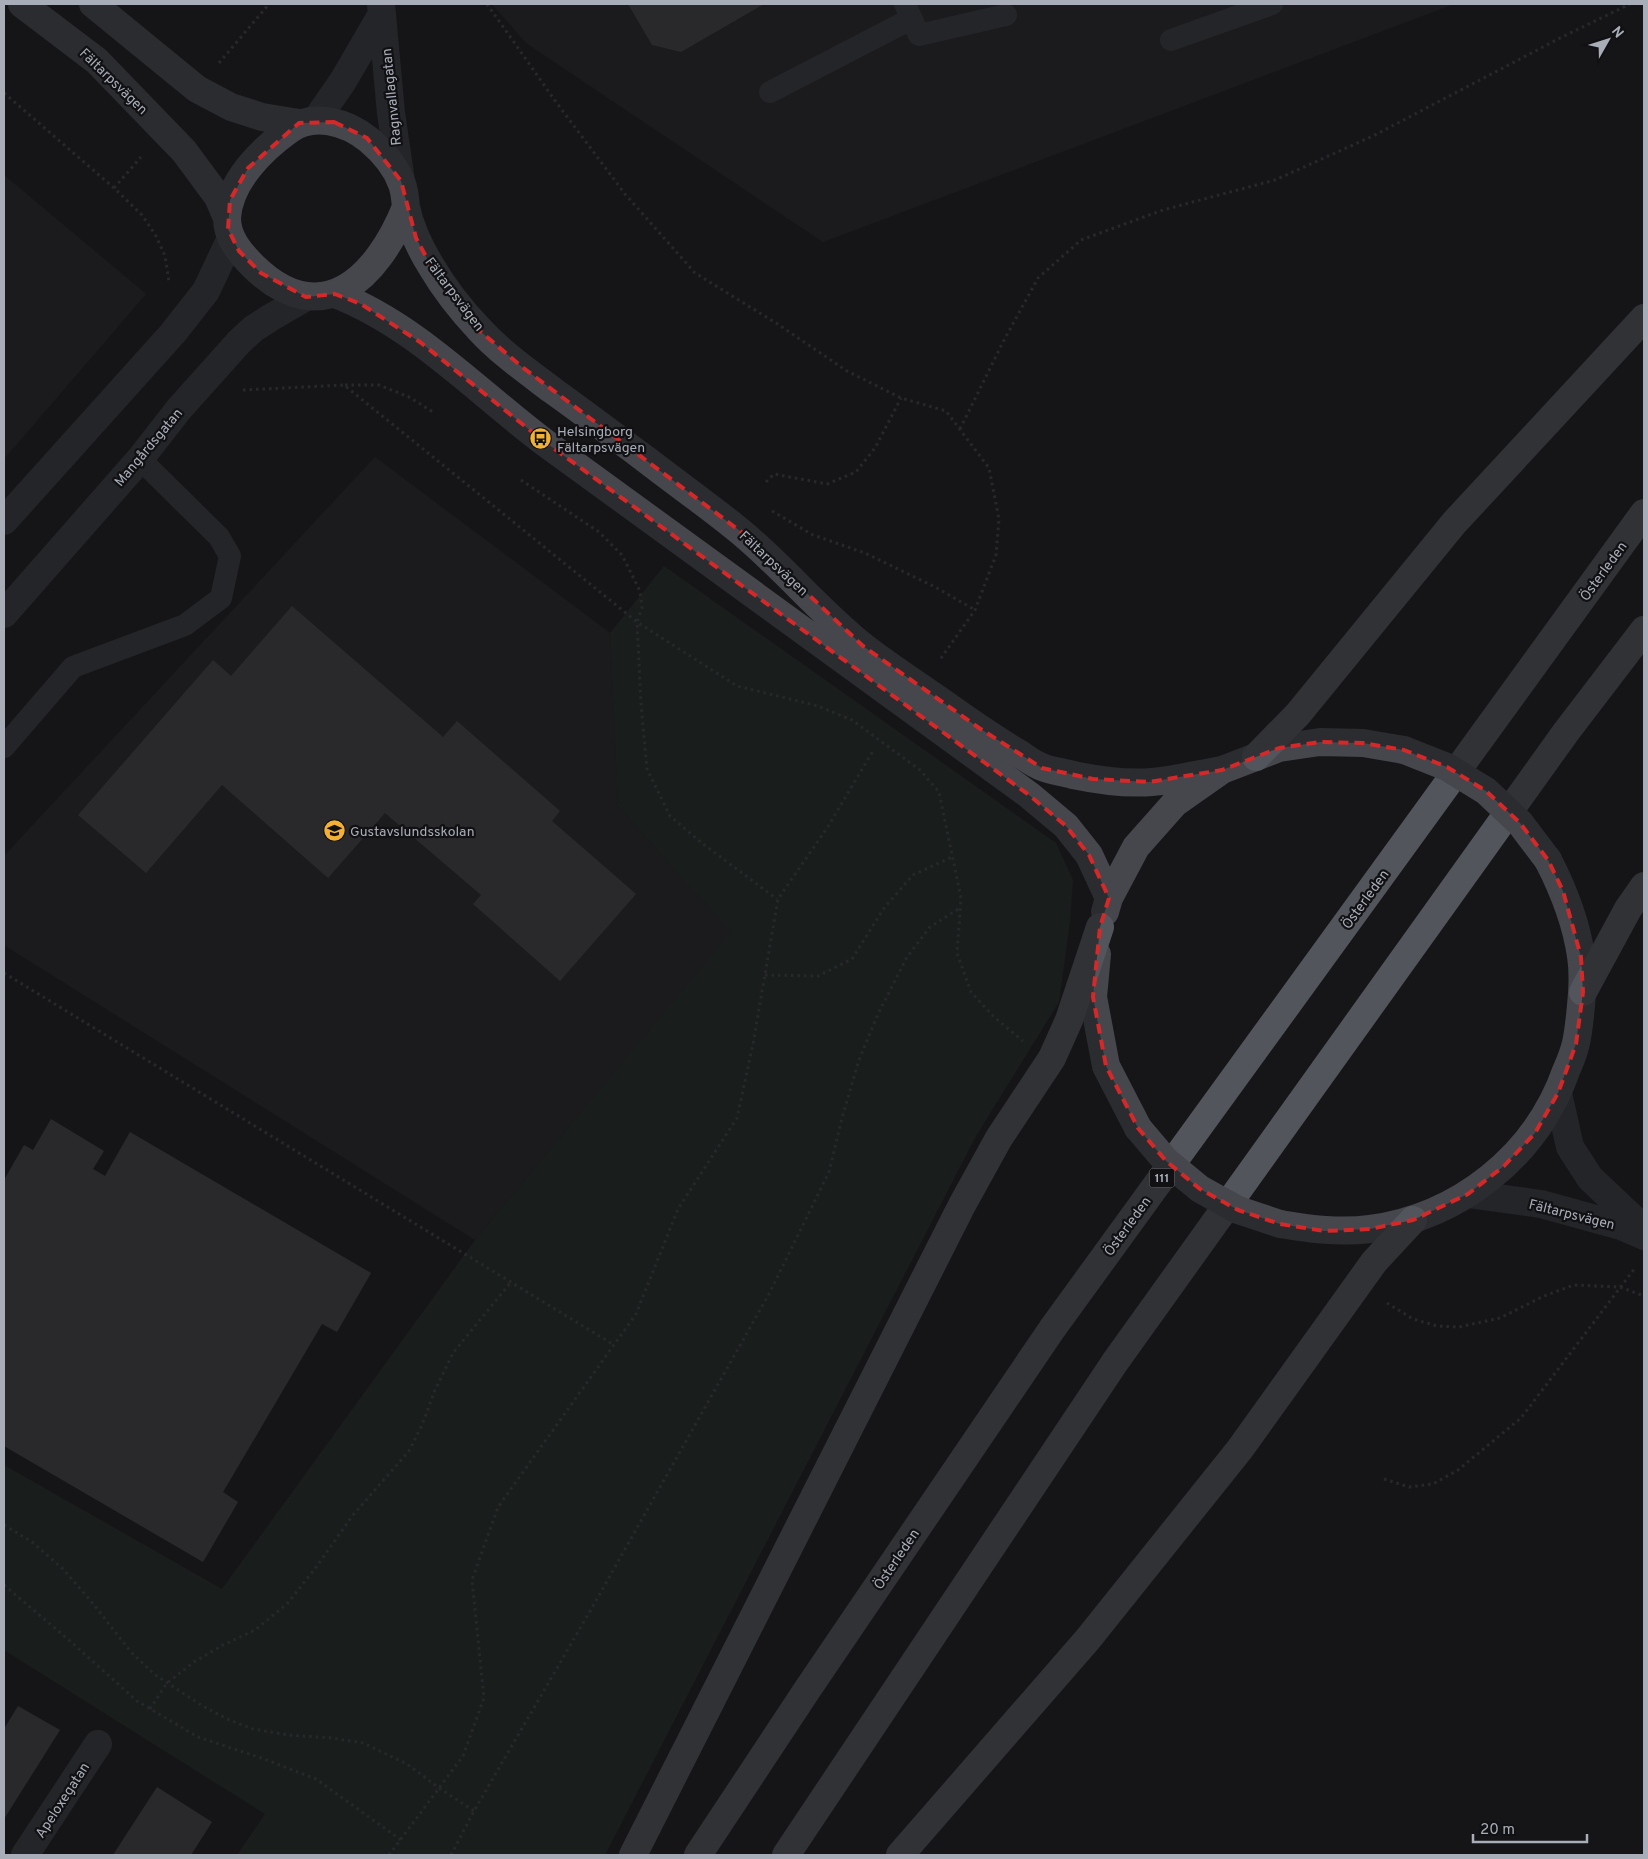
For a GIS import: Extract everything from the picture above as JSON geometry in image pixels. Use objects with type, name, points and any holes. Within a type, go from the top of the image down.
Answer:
[{"type":"main road","name":"Fältarpsvägen","points":[[22,4],[97,61],[184,151],[218,197],[229,228]]},
{"type":"main road","points":[[93,4],[197,89],[231,107],[262,117],[334,122],[351,128],[367,138],[387,159],[404,194],[398,228],[376,262],[365,274],[335,294],[320,297],[306,297],[282,287],[261,273],[240,250],[229,228],[230,200],[248,168],[277,138],[307,121]]},
{"type":"main road","name":"Fältarpsvägen","points":[[404,194],[416,238],[431,266],[480,331],[522,367],[744,534],[863,646],[979,728],[1042,768],[1092,779],[1149,782],[1222,770]]},
{"type":"main road","points":[[335,294],[361,304],[420,342],[541,439],[1029,795],[1066,826],[1089,855],[1109,898]]},
{"type":"main road","points":[[1256,757],[1298,714],[1454,523],[1644,318]]},
{"type":"main road","name":"Österleden","points":[[698,1855],[807,1690],[1052,1329],[1644,513]]},
{"type":"main road","points":[[786,1855],[1115,1362],[1560,740],[1644,630]]},
{"type":"main road","points":[[633,1855],[962,1205],[999,1138],[1052,1058],[1069,1020],[1109,898],[1136,847],[1175,803],[1222,770],[1279,748],[1320,742],[1363,742],[1404,750],[1447,767],[1486,791],[1520,823],[1548,860],[1564,890],[1574,923],[1581,957],[1583,992],[1576,1044],[1558,1093],[1535,1132],[1504,1166],[1468,1194],[1442,1209],[1413,1220],[1370,1229],[1324,1231],[1280,1224],[1238,1210],[1200,1189],[1166,1161],[1138,1128],[1106,1066],[1093,997],[1100,928]]},
{"type":"main road","points":[[1583,992],[1628,909],[1644,886]]},
{"type":"main road","points":[[900,1855],[1088,1639],[1240,1449],[1374,1262],[1413,1220]]},
{"type":"street","name":"Ragnvallagatan","points":[[307,121],[343,81],[382,9]]},
{"type":"street","name":"Ragnvallagatan","points":[[382,9],[392,113],[404,194]]},
{"type":"street","points":[[4,520],[173,333],[206,291],[229,228]]},
{"type":"street","name":"Mangårdsgatan","points":[[4,614],[140,459],[179,409],[239,342],[253,329],[306,297]]},
{"type":"street","name":"Fältarpsvägen","points":[[1558,1093],[1570,1147],[1590,1178],[1644,1229]]},
{"type":"street","name":"Fältarpsvägen","points":[[1468,1194],[1541,1204],[1621,1226],[1644,1236]]},
{"type":"street","name":"Apeloxegatan","points":[[26,1855],[98,1744]]},
{"type":"lane","points":[[1171,40],[1272,4]]},
{"type":"lane","points":[[770,92],[908,11],[919,35],[1006,15]]},
{"type":"lane","points":[[4,747],[73,667],[185,625],[221,598],[230,556],[220,537],[140,459]]},
{"type":"path","points":[[487,4],[556,102],[625,194],[695,273],[776,323],[848,371],[901,398],[946,411],[989,468],[999,519],[996,555],[975,610],[935,667]]},
{"type":"path","points":[[960,429],[1038,278],[1081,240],[1162,210],[1275,180],[1373,136],[1562,37],[1630,4]]},
{"type":"path","points":[[4,93],[114,188],[142,215],[156,236],[165,256],[169,287],[165,325],[173,333]]},
{"type":"path","points":[[215,370],[240,390],[380,385],[408,397],[433,412]]},
{"type":"path","points":[[344,385],[637,622],[737,686],[818,706],[852,720],[920,770],[939,792],[961,898],[957,953],[971,992],[1016,1037],[1052,1058]]},
{"type":"path","points":[[766,482],[774,474],[827,484],[856,472],[875,448],[901,398]]},
{"type":"path","points":[[521,480],[599,532],[622,555],[640,591],[642,608],[637,622],[641,704],[647,769],[670,816],[703,844],[778,899]]},
{"type":"path","points":[[767,507],[813,535],[865,553],[935,587],[975,610]]},
{"type":"path","points":[[389,1855],[463,1756],[484,1698],[472,1580],[498,1506],[636,1314],[678,1209],[737,1118],[753,1044],[778,899],[826,828],[873,750]]},
{"type":"path","points":[[765,975],[818,976],[852,959],[884,908],[913,875],[952,858]]},
{"type":"path","points":[[451,1855],[474,1811],[594,1604],[774,1285],[829,1172],[859,1060],[878,1014],[907,957],[930,927],[960,908]]},
{"type":"path","points":[[4,973],[614,1345]]},
{"type":"path","points":[[1384,1480],[1409,1487],[1433,1484],[1458,1470],[1521,1418],[1638,1264]]},
{"type":"path","points":[[150,1709],[167,1684],[194,1662],[223,1645],[256,1630],[287,1604],[353,1515],[409,1452],[453,1353],[511,1282]]},
{"type":"path","points":[[1357,1284],[1413,1319],[1437,1326],[1459,1327],[1500,1318],[1544,1296],[1574,1285],[1620,1287],[1644,1296]]},
{"type":"path","points":[[4,1525],[32,1542],[62,1568],[131,1652],[167,1684],[201,1705],[226,1719],[253,1729],[363,1743],[407,1764],[474,1811]]},
{"type":"path","points":[[4,1586],[70,1641],[137,1702],[198,1737],[316,1779],[401,1840]]},
{"type":"highlighted area","points":[[334,122],[367,138],[401,181],[416,238],[431,266],[480,331],[522,367],[744,534],[863,646],[979,728],[1042,768],[1093,779],[1149,782],[1222,770],[1279,748],[1320,742],[1363,743],[1404,750],[1447,767],[1486,791],[1520,823],[1548,860],[1563,891],[1581,957],[1583,992],[1576,1044],[1558,1093],[1535,1133],[1504,1166],[1468,1194],[1413,1220],[1370,1229],[1324,1231],[1280,1224],[1238,1210],[1200,1189],[1166,1161],[1138,1128],[1106,1066],[1093,997],[1100,927],[1109,898],[1089,855],[1066,826],[1029,795],[541,439],[420,342],[361,304],[335,294],[306,297],[261,273],[239,251],[228,229],[230,200],[248,168],[299,123]]},
{"type":"shaded area","points":[[492,4],[1454,4],[823,242],[526,43]]},
{"type":"shaded area","points":[[4,175],[146,294],[4,459]]},
{"type":"shaded area","name":"Gustavslundsskolan","points":[[375,457],[610,633],[618,806],[732,932],[475,1240],[4,945],[4,856]]},
{"type":"shaded area","points":[[664,566],[1056,843],[1073,880],[1070,922],[1059,1002],[976,1136],[605,1855],[237,1855],[265,1814],[4,1650],[4,1465],[222,1589],[475,1240],[731,932],[618,806],[610,633]]},
{"type":"building","points":[[628,4],[764,4],[681,52],[652,45]]},
{"type":"building","points":[[292,606],[443,737],[457,721],[560,811],[552,821],[636,894],[560,981],[473,904],[481,895],[385,813],[328,878],[222,785],[146,873],[78,815],[213,660],[231,676]]},
{"type":"building","points":[[51,1119],[104,1151],[93,1169],[105,1176],[130,1132],[371,1273],[337,1332],[322,1324],[223,1492],[238,1502],[203,1562],[4,1446],[4,1180],[24,1145],[33,1150]]},
{"type":"building","points":[[18,1706],[60,1730],[4,1819],[4,1729]]},
{"type":"building","points":[[157,1787],[212,1822],[191,1855],[113,1855]]},
{"type":"place","name":"Helsingborg Fältarpsvägen","points":[[541,439]]},
{"type":"place","name":"Gustavslundsskolan","points":[[334,831]]}]
